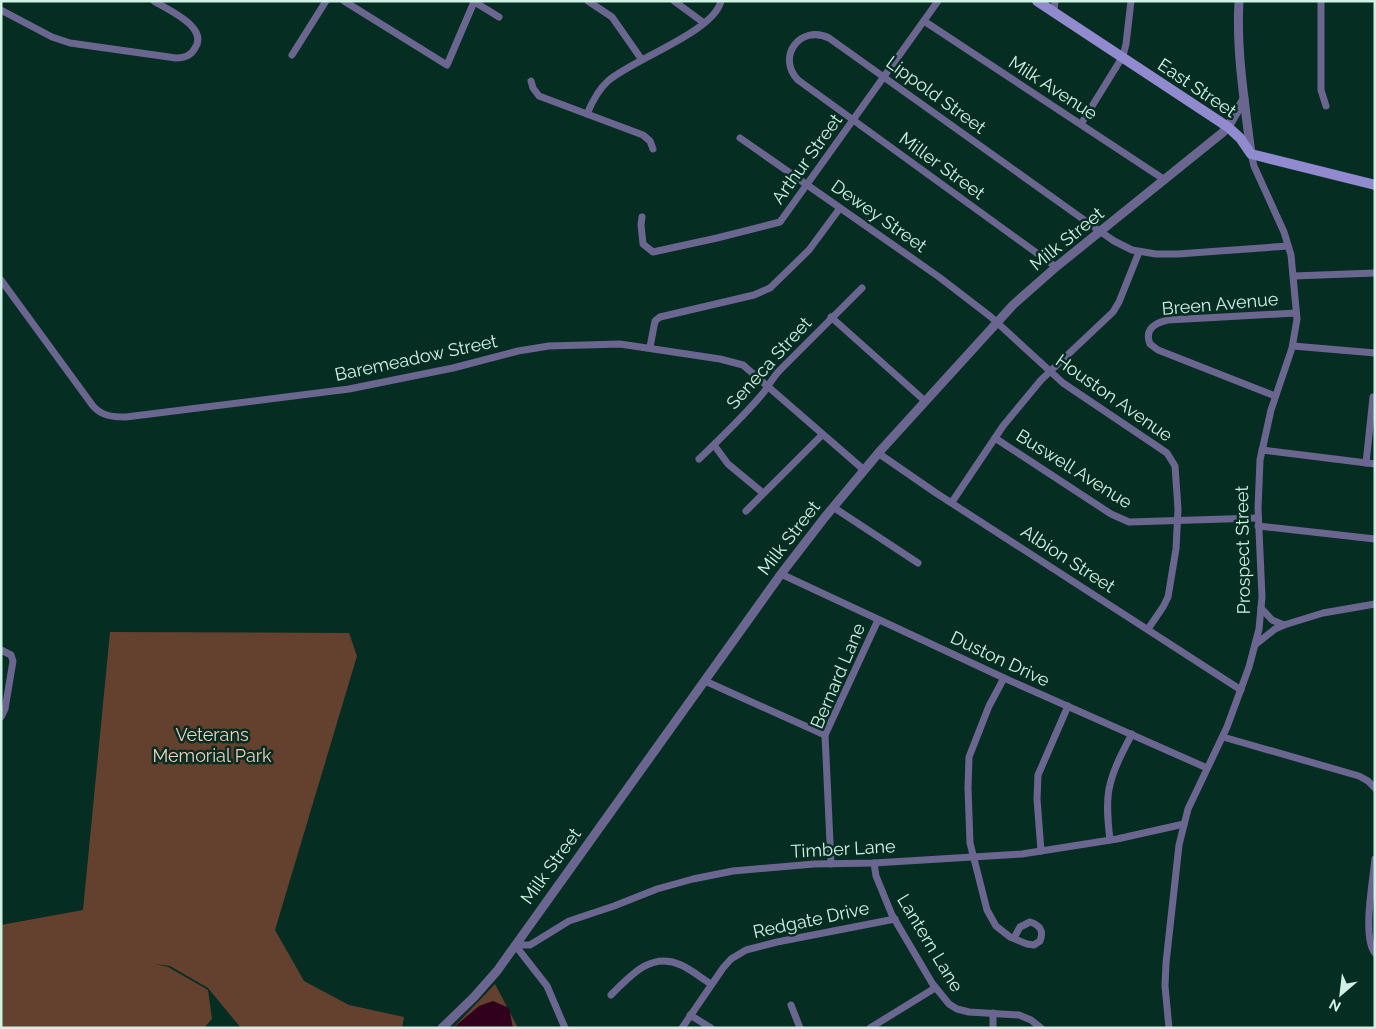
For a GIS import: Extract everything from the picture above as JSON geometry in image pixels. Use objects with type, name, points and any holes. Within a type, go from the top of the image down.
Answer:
[{"type":"main road","name":"East Street","points":[[1037,1],[1228,127],[1240,138],[1251,154]]},
{"type":"main road","points":[[1251,154],[1375,185]]},
{"type":"street","points":[[1,10],[52,37],[70,43],[176,58],[187,56],[197,45],[197,31],[154,1]]},
{"type":"street","points":[[292,56],[326,1]]},
{"type":"street","points":[[344,1],[447,65],[474,2],[498,17]]},
{"type":"street","points":[[588,1],[612,16],[642,60]]},
{"type":"street","points":[[674,1],[704,23]]},
{"type":"street","points":[[588,114],[596,97],[608,81],[704,23],[718,11],[721,1]]},
{"type":"street","name":"Arthur Street","points":[[642,217],[643,244],[653,252],[780,222],[938,1]]},
{"type":"street","points":[[1054,12],[1055,1]]},
{"type":"street","points":[[1081,124],[1122,57],[1126,44],[1131,1]]},
{"type":"street","name":"Prospect Street","points":[[1169,1028],[1165,986],[1166,963],[1178,858],[1184,824],[1193,795],[1223,737],[1256,644],[1261,608],[1258,483],[1262,450],[1276,396],[1292,346],[1296,312],[1294,276],[1288,246],[1284,232],[1254,166],[1251,154],[1244,99],[1239,1]]},
{"type":"street","points":[[1321,1],[1321,90],[1326,106]]},
{"type":"street","name":"Milk Avenue","points":[[924,21],[1165,180]]},
{"type":"street","name":"Lippold Street","points":[[810,90],[795,77],[790,69],[789,61],[794,45],[804,37],[821,35],[829,38],[884,76],[1101,232],[1124,247],[1139,252]]},
{"type":"street","points":[[531,81],[533,88],[539,96],[643,135],[650,141],[653,149]]},
{"type":"street","name":"Miller Street","points":[[810,90],[1056,267]]},
{"type":"street","points":[[1228,127],[1244,99]]},
{"type":"street","name":"Milk Street","points":[[442,1028],[497,971],[781,574],[878,453],[997,322],[1026,293],[1228,127]]},
{"type":"street","name":"Dewey Street","points":[[740,138],[939,277],[997,322]]},
{"type":"street","points":[[650,348],[655,321],[660,317],[754,295],[770,288],[809,250],[840,208]]},
{"type":"street","points":[[952,502],[1016,410],[1050,372],[1113,312],[1119,302],[1139,252],[1178,254],[1288,246]]},
{"type":"street","points":[[1294,276],[1375,273]]},
{"type":"street","name":"Baremeadow Street","points":[[1,280],[93,406],[102,414],[126,416],[320,394],[453,368],[518,351],[549,346],[603,343],[650,348],[736,362],[750,369],[822,435],[864,470]]},
{"type":"street","name":"Seneca Street","points":[[699,459],[749,409],[771,380],[862,288]]},
{"type":"street","name":"Breen Avenue","points":[[1276,396],[1158,350],[1150,344],[1148,334],[1154,324],[1168,320],[1296,312]]},
{"type":"street","points":[[831,318],[926,401]]},
{"type":"street","name":"Houston Avenue","points":[[997,322],[1050,372],[1084,398],[1167,453],[1175,466],[1178,521],[1174,562],[1168,597],[1148,629]]},
{"type":"street","points":[[1292,346],[1375,353]]},
{"type":"street","points":[[1366,463],[1373,397]]},
{"type":"street","points":[[746,511],[822,435]]},
{"type":"street","name":"Buswell Avenue","points":[[995,438],[1120,518],[1130,522],[1258,522],[1375,539]]},
{"type":"street","points":[[714,445],[728,464],[763,493]]},
{"type":"street","points":[[1262,450],[1375,464]]},
{"type":"street","name":"Albion Street","points":[[878,453],[1241,690]]},
{"type":"street","points":[[833,507],[918,563]]},
{"type":"street","name":"Duston Drive","points":[[781,574],[1004,678],[1207,768]]},
{"type":"street","points":[[1256,644],[1275,629],[1284,625],[1323,613],[1375,604]]},
{"type":"street","points":[[1261,608],[1272,620],[1284,625]]},
{"type":"street","name":"Bernard Lane","points":[[831,864],[826,735],[878,620]]},
{"type":"street","points":[[1,650],[11,655],[12,661],[5,708],[1,717]]},
{"type":"street","points":[[1004,678],[989,706],[969,757],[970,843],[987,910],[996,926],[1014,938]]},
{"type":"street","points":[[705,681],[826,735]]},
{"type":"street","points":[[1041,851],[1037,799],[1038,775],[1068,706]]},
{"type":"street","points":[[1110,840],[1109,788],[1113,774],[1132,734]]},
{"type":"street","points":[[1223,737],[1359,776],[1368,780],[1375,788]]},
{"type":"street","name":"Timber Lane","points":[[515,945],[530,945],[569,921],[657,889],[733,871],[974,857],[1041,851],[1110,840],[1184,824]]},
{"type":"street","points":[[1375,860],[1368,928],[1369,940],[1375,953]]},
{"type":"street","name":"Lantern Lane","points":[[874,862],[876,876],[884,898],[935,988],[948,1004],[957,1009],[981,1013],[1019,1015],[1031,1020],[1041,1028]]},
{"type":"street","name":"Redgate Drive","points":[[682,1028],[731,959],[746,950],[777,942],[895,919]]},
{"type":"street","points":[[515,945],[548,986],[565,1028]]},
{"type":"street","points":[[611,995],[643,966],[661,960],[672,961],[682,965],[712,984]]},
{"type":"street","points":[[870,1028],[935,988]]},
{"type":"street","points":[[791,1005],[800,1028]]},
{"type":"street","points":[[993,1013],[993,1028]]},
{"type":"street","points":[[690,1015],[711,1028]]},
{"type":"green space","name":"Veterans Memorial Park","points":[[110,632],[349,633],[357,656],[275,930],[304,981],[349,1005],[404,1017],[402,1028],[241,1028],[208,988],[170,966],[154,964],[168,967],[208,990],[212,1019],[204,1028],[1,1028],[1,925],[83,910]]},
{"type":"green space","points":[[495,984],[518,1028],[453,1028]]},
{"type":"shaded area","points":[[493,1001],[509,1008],[513,1028],[453,1028],[479,1006]]}]
